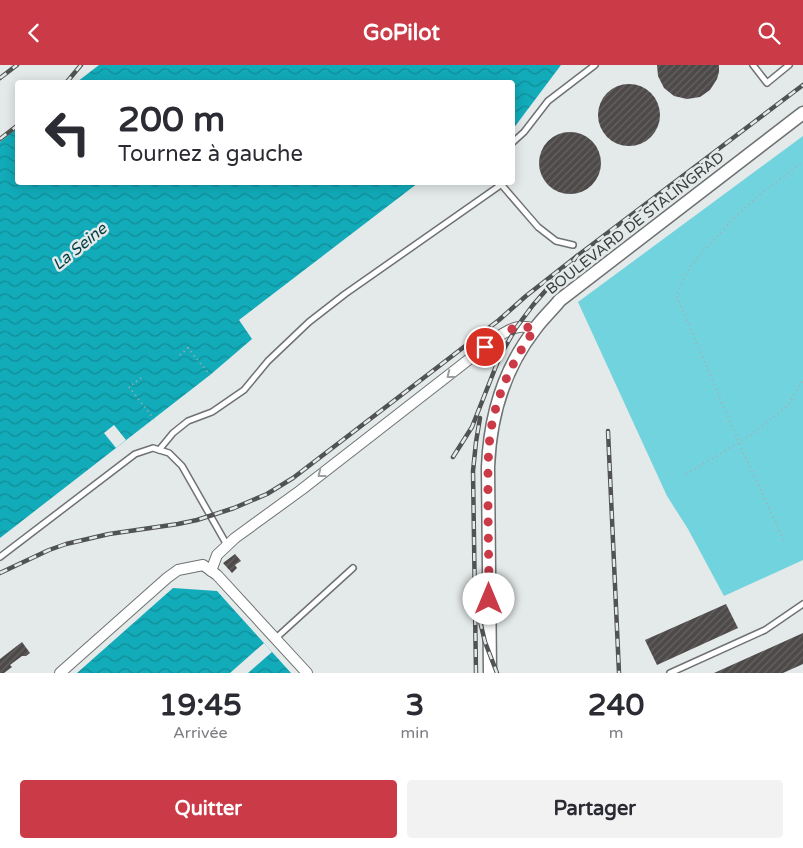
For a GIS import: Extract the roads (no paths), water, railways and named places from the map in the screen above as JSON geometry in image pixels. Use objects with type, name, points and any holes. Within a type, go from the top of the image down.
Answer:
[{"type":"street","name":"BOULEVARD DE STALINGRAD","points":[[490,673],[488,467],[490,431],[494,412],[508,375],[523,346],[560,300],[803,113]]},
{"type":"street","points":[[211,571],[217,555],[235,538],[499,337],[516,327],[522,326],[535,329]]},
{"type":"street","points":[[60,673],[167,578],[178,570],[203,565],[217,575],[307,673]]},
{"type":"lane","points":[[515,140],[524,132],[548,101],[595,65]]},
{"type":"lane","points":[[753,65],[767,83],[789,65]]},
{"type":"lane","points":[[159,450],[173,433],[188,421],[212,412],[244,390],[268,361],[316,317],[345,294],[498,185]]},
{"type":"lane","points":[[503,185],[538,227],[556,241],[573,245]]},
{"type":"lane","points":[[0,557],[135,454],[153,448],[169,453],[182,466],[227,545]]},
{"type":"lane","points":[[276,638],[354,568]]},
{"type":"lane","points":[[670,673],[765,630],[803,604]]},
{"type":"water","points":[[99,65],[561,65],[515,126],[515,80],[80,80]]},
{"type":"water","name":"La Seine","points":[[15,130],[15,185],[415,185],[239,320],[252,339],[210,375],[0,538],[0,142]]},
{"type":"water","points":[[173,588],[217,591],[291,673],[77,673]]},
{"type":"railway","points":[[0,78],[17,65]]},
{"type":"railway","points":[[68,80],[81,65]]},
{"type":"railway","points":[[573,261],[577,256],[803,85]]},
{"type":"railway","points":[[0,139],[15,127]]},
{"type":"railway","points":[[0,573],[66,544],[109,534],[197,520],[234,508],[267,494],[293,478],[361,426],[499,320],[577,256]]},
{"type":"railway","points":[[453,457],[472,427],[500,356],[516,328],[554,281]]},
{"type":"railway","points":[[476,673],[473,471],[480,418]]},
{"type":"railway","points":[[608,431],[619,673]]},
{"type":"railway","points":[[480,621],[485,642],[497,673]]}]
